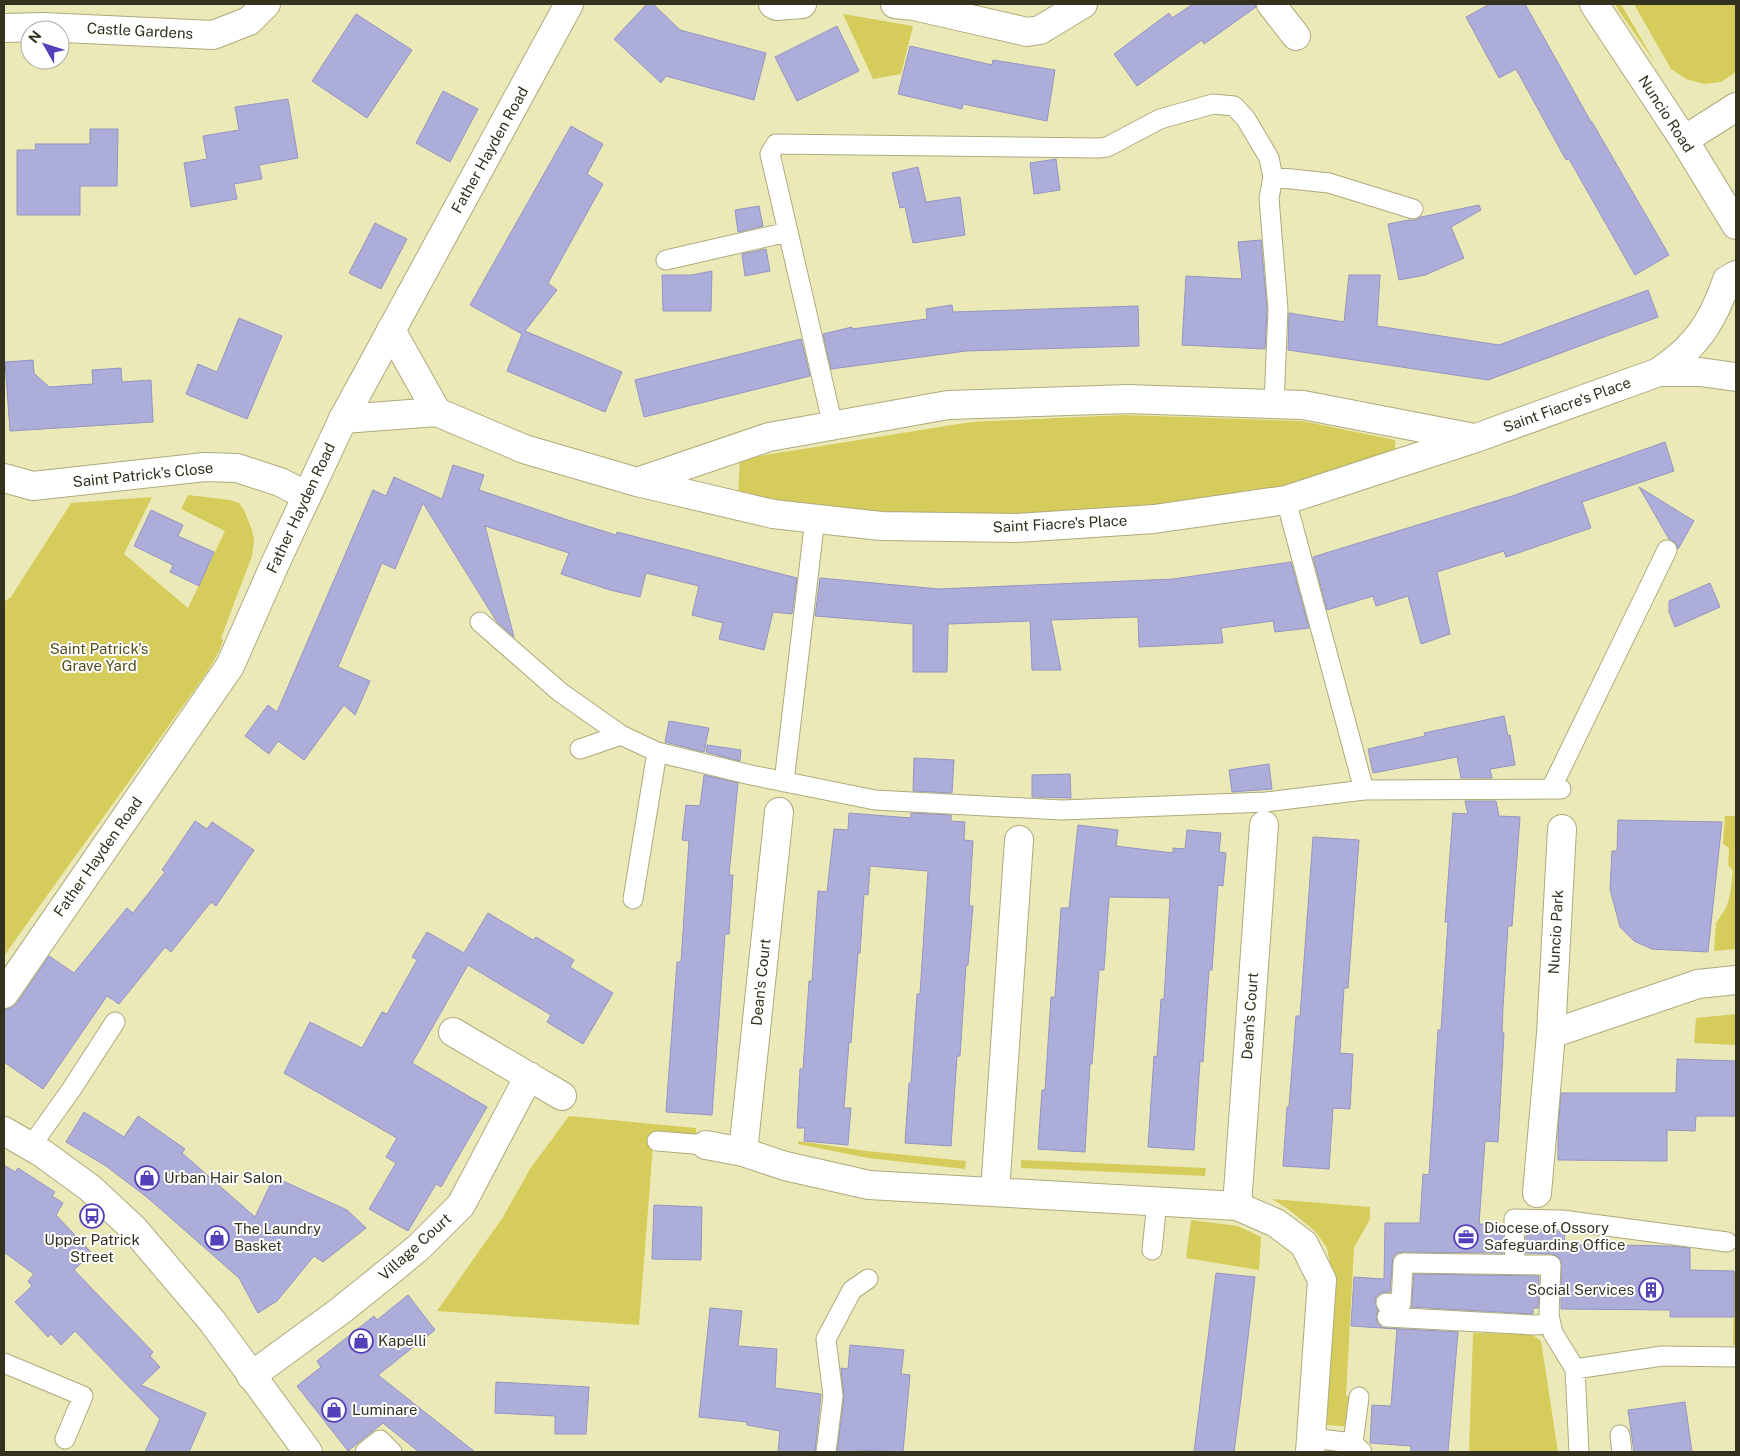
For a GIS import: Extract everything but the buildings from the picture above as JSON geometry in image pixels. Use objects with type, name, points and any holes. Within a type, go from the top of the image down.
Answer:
[{"type":"street","name":"Castle Gardens","points":[[4,28],[43,27],[213,35],[249,21],[266,4]]},
{"type":"street","name":"Father Hayden Road","points":[[4,994],[230,666],[343,419],[569,4]]},
{"type":"street","points":[[773,4],[777,6],[802,4]]},
{"type":"street","points":[[896,4],[914,6],[1027,32],[1040,30],[1083,4]]},
{"type":"street","points":[[1271,4],[1296,36]]},
{"type":"street","name":"Nuncio Road","points":[[1594,4],[1684,140],[1736,225]]},
{"type":"street","points":[[1684,140],[1736,107]]},
{"type":"street","name":"Saint Fiacre's Place","points":[[343,419],[437,412],[524,449],[637,482],[773,514],[881,526],[1017,528],[1154,519],[1286,500],[1476,438],[1659,372],[1688,348],[1701,333],[1716,310],[1727,280],[1736,275]]},
{"type":"street","points":[[392,330],[437,412]]},
{"type":"street","name":"Saint Fiacre's Place","points":[[1659,372],[1700,372],[1736,377]]},
{"type":"street","points":[[637,482],[769,438],[948,405],[1128,399],[1303,405],[1476,438]]},
{"type":"street","name":"Saint Patrick's Close","points":[[4,478],[34,486],[205,467],[238,468],[280,482],[307,496]]},
{"type":"street","name":"Dean's Court","points":[[743,1152],[780,812]]},
{"type":"street","name":"Dean's Court","points":[[1237,1206],[1264,825]]},
{"type":"street","name":"Nuncio Park","points":[[1537,1193],[1551,1034],[1562,830]]},
{"type":"street","points":[[995,1192],[1019,840]]},
{"type":"street","points":[[1551,1034],[1698,984],[1736,980]]},
{"type":"street","points":[[453,1032],[562,1096]]},
{"type":"street","name":"Village Court","points":[[251,1376],[340,1311],[396,1266],[419,1247],[461,1205],[529,1076]]},
{"type":"street","points":[[4,1131],[42,1153],[90,1188],[134,1229],[212,1321],[308,1452]]},
{"type":"street","points":[[706,1145],[743,1152],[785,1166],[869,1185],[1237,1206],[1276,1223],[1304,1244],[1322,1280],[1310,1445]]},
{"type":"lane","points":[[833,426],[770,154],[776,144],[1098,148],[1107,147],[1160,119],[1213,104],[1234,106],[1246,119],[1269,158],[1273,177],[1269,198],[1278,309],[1274,404]]},
{"type":"lane","points":[[1273,177],[1329,183],[1413,209]]},
{"type":"lane","points":[[666,260],[788,232]]},
{"type":"lane","points":[[1286,500],[1364,790]]},
{"type":"lane","points":[[784,782],[815,518]]},
{"type":"lane","points":[[480,622],[560,692],[621,735],[656,752],[784,782],[874,800],[1062,810],[1266,802],[1364,790],[1556,789],[1667,550]]},
{"type":"lane","points":[[580,749],[621,735]]},
{"type":"lane","points":[[633,900],[656,752]]},
{"type":"lane","points":[[31,1146],[71,1090],[114,1022]]},
{"type":"lane","points":[[657,1141],[706,1145]]},
{"type":"lane","points":[[1152,1250],[1157,1202]]},
{"type":"lane","points":[[1515,1264],[1514,1219],[1562,1220],[1727,1242]]},
{"type":"lane","points":[[1551,1324],[1534,1325],[1387,1310],[1401,1304],[1403,1263],[1551,1265],[1549,1315],[1551,1324],[1553,1333],[1575,1369],[1579,1452]]},
{"type":"lane","points":[[826,1452],[833,1396],[826,1339],[852,1290],[868,1279]]},
{"type":"lane","points":[[1575,1369],[1662,1356],[1736,1357]]},
{"type":"lane","points":[[4,1363],[83,1396],[65,1439]]},
{"type":"lane","points":[[1310,1445],[1358,1448],[1363,1400]]},
{"type":"lane","points":[[365,1452],[380,1440],[392,1452]]},
{"type":"green space","points":[[1615,4],[1621,4],[1656,64],[1619,11]]},
{"type":"green space","points":[[1634,4],[1736,4],[1736,72],[1721,82],[1704,84],[1686,79],[1671,69]]},
{"type":"green space","points":[[843,14],[913,26],[901,74],[873,79]]},
{"type":"green space","points":[[1124,415],[1302,421],[1395,440],[1396,459],[1287,495],[1078,516],[914,521],[738,494],[740,459],[971,422]]},
{"type":"green space","name":"Saint Patrick's Grave Yard","points":[[188,495],[230,500],[239,503],[252,530],[254,541],[252,556],[221,638],[223,640],[220,648],[196,688],[4,956],[4,602],[11,597],[71,503],[152,497],[124,554],[188,608],[225,531],[181,509]]},
{"type":"green space","points":[[1725,816],[1736,816],[1736,949],[1714,951],[1716,923],[1726,908],[1730,895],[1733,871],[1728,865],[1729,848],[1723,844]]},
{"type":"green space","points":[[1736,1014],[1736,1045],[1694,1043],[1696,1018]]},
{"type":"green space","points":[[569,1116],[696,1128],[696,1136],[654,1133],[639,1325],[437,1311],[503,1217],[530,1169]]},
{"type":"green space","points":[[798,1141],[867,1151],[966,1161],[965,1169],[868,1158],[798,1144]]},
{"type":"green space","points":[[1021,1160],[1206,1168],[1205,1176],[1021,1168]]},
{"type":"green space","points":[[1272,1199],[1370,1207],[1370,1219],[1354,1248],[1346,1396],[1352,1397],[1351,1427],[1327,1425],[1332,1274],[1327,1248],[1315,1231],[1288,1209]]},
{"type":"green space","points":[[1191,1220],[1238,1226],[1261,1237],[1259,1270],[1186,1258]]},
{"type":"green space","points":[[1734,1271],[1736,1271],[1736,1345],[1733,1345]]},
{"type":"green space","points":[[1473,1333],[1531,1334],[1541,1341],[1558,1452],[1469,1452]]},
{"type":"place","name":"Urban Hair Salon","points":[[147,1178]]},
{"type":"place","name":"Upper Patrick Street","points":[[92,1216]]},
{"type":"place","name":"Diocese of Ossory Safeguarding Office","points":[[1466,1237]]},
{"type":"place","name":"The Laundry Basket","points":[[217,1238]]},
{"type":"place","name":"Social Services","points":[[1651,1290]]},
{"type":"place","name":"Kapelli","points":[[361,1341]]},
{"type":"place","name":"Luminare","points":[[334,1410]]}]
